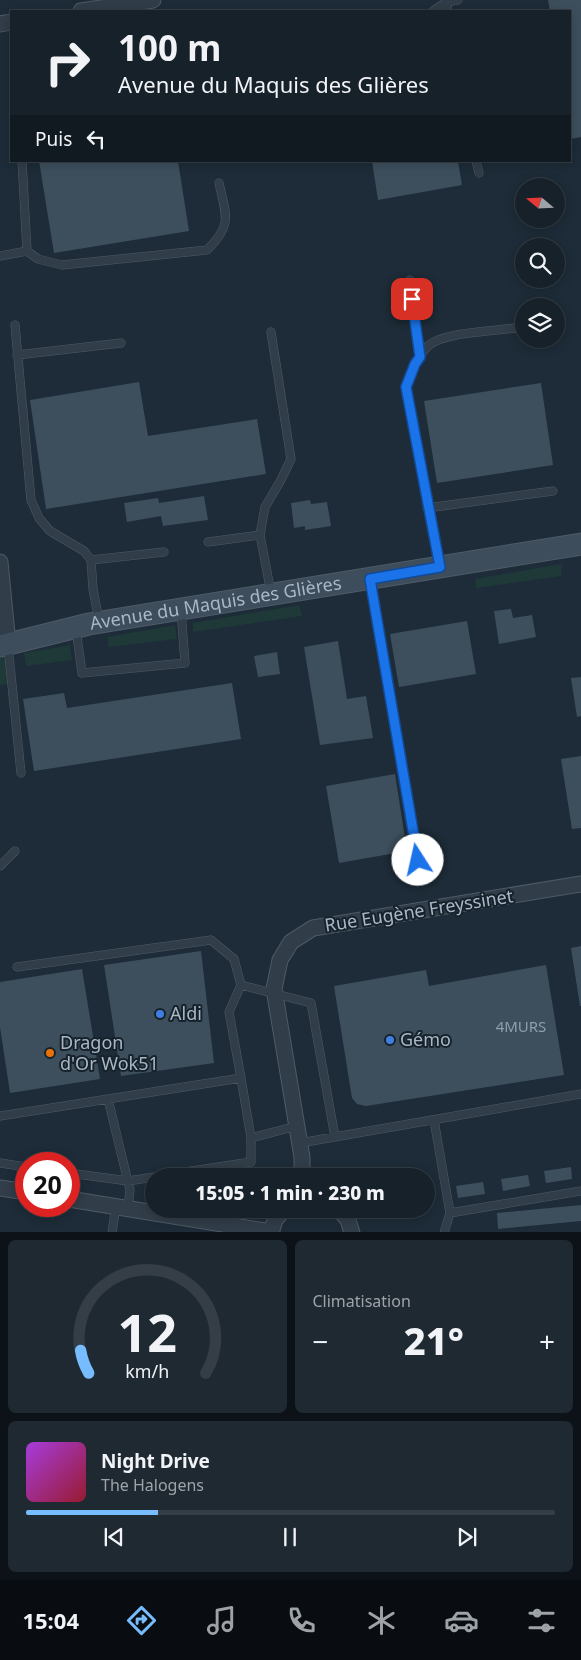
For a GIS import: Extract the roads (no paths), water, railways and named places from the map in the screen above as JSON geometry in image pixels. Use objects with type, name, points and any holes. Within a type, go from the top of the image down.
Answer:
[{"type":"main road","name":"Avenue du Maquis des Glières","points":[[4,646],[100,623],[581,544]]},
{"type":"street","points":[[85,10],[106,4],[153,0]]},
{"type":"street","points":[[0,562],[4,646]]},
{"type":"street","name":"Rue Eugène Freyssinet","points":[[302,1168],[300,1143],[274,989],[280,960],[291,942],[313,928],[581,884]]},
{"type":"street","points":[[0,1188],[15,1190]]},
{"type":"street","points":[[80,1201],[271,1232],[277,1218]]},
{"type":"street","points":[[346,1218],[352,1232]]},
{"type":"lane","points":[[434,10],[446,1],[458,0]]},
{"type":"lane","points":[[22,162],[27,251]]},
{"type":"lane","points":[[476,162],[479,173]]},
{"type":"lane","points":[[0,256],[27,251],[38,259],[62,265],[207,250],[219,238],[227,220],[219,183]]},
{"type":"lane","points":[[410,280],[420,357]]},
{"type":"lane","points":[[15,325],[31,500],[39,518],[50,531],[84,551],[91,560],[93,589],[100,623]]},
{"type":"lane","points":[[440,567],[427,508],[406,387],[415,364],[428,346],[440,339],[515,328]]},
{"type":"lane","points":[[271,595],[260,535],[265,507],[281,480],[290,459],[272,332]]},
{"type":"lane","points":[[18,355],[121,343]]},
{"type":"lane","points":[[427,508],[553,490]]},
{"type":"lane","points":[[208,542],[260,535]]},
{"type":"lane","points":[[91,560],[164,552]]},
{"type":"lane","points":[[370,579],[418,860]]},
{"type":"lane","points":[[76,628],[82,673],[185,663],[181,610]]},
{"type":"lane","points":[[4,646],[21,774]]},
{"type":"lane","points":[[0,866],[15,851]]},
{"type":"lane","points":[[16,968],[211,940],[234,958],[240,985],[229,1012],[251,1138],[251,1162],[212,1168]]},
{"type":"lane","points":[[240,985],[311,1003],[335,1137]]},
{"type":"lane","points":[[0,1116],[241,1078]]},
{"type":"lane","points":[[300,1143],[581,1094]]},
{"type":"lane","points":[[108,1099],[130,1190],[112,1232]]},
{"type":"lane","points":[[434,1120],[450,1213],[444,1232]]},
{"type":"lane","points":[[251,1138],[297,1126]]},
{"type":"lane","points":[[0,1163],[15,1165]]},
{"type":"lane","points":[[80,1174],[128,1181],[145,1178]]},
{"type":"lane","points":[[450,1213],[581,1191]]},
{"type":"place","name":"Aldi","points":[[160,1014]]},
{"type":"place","name":"Gémo","points":[[390,1040]]},
{"type":"place","name":"Dragon d'Or Wok51","points":[[50,1053]]}]
